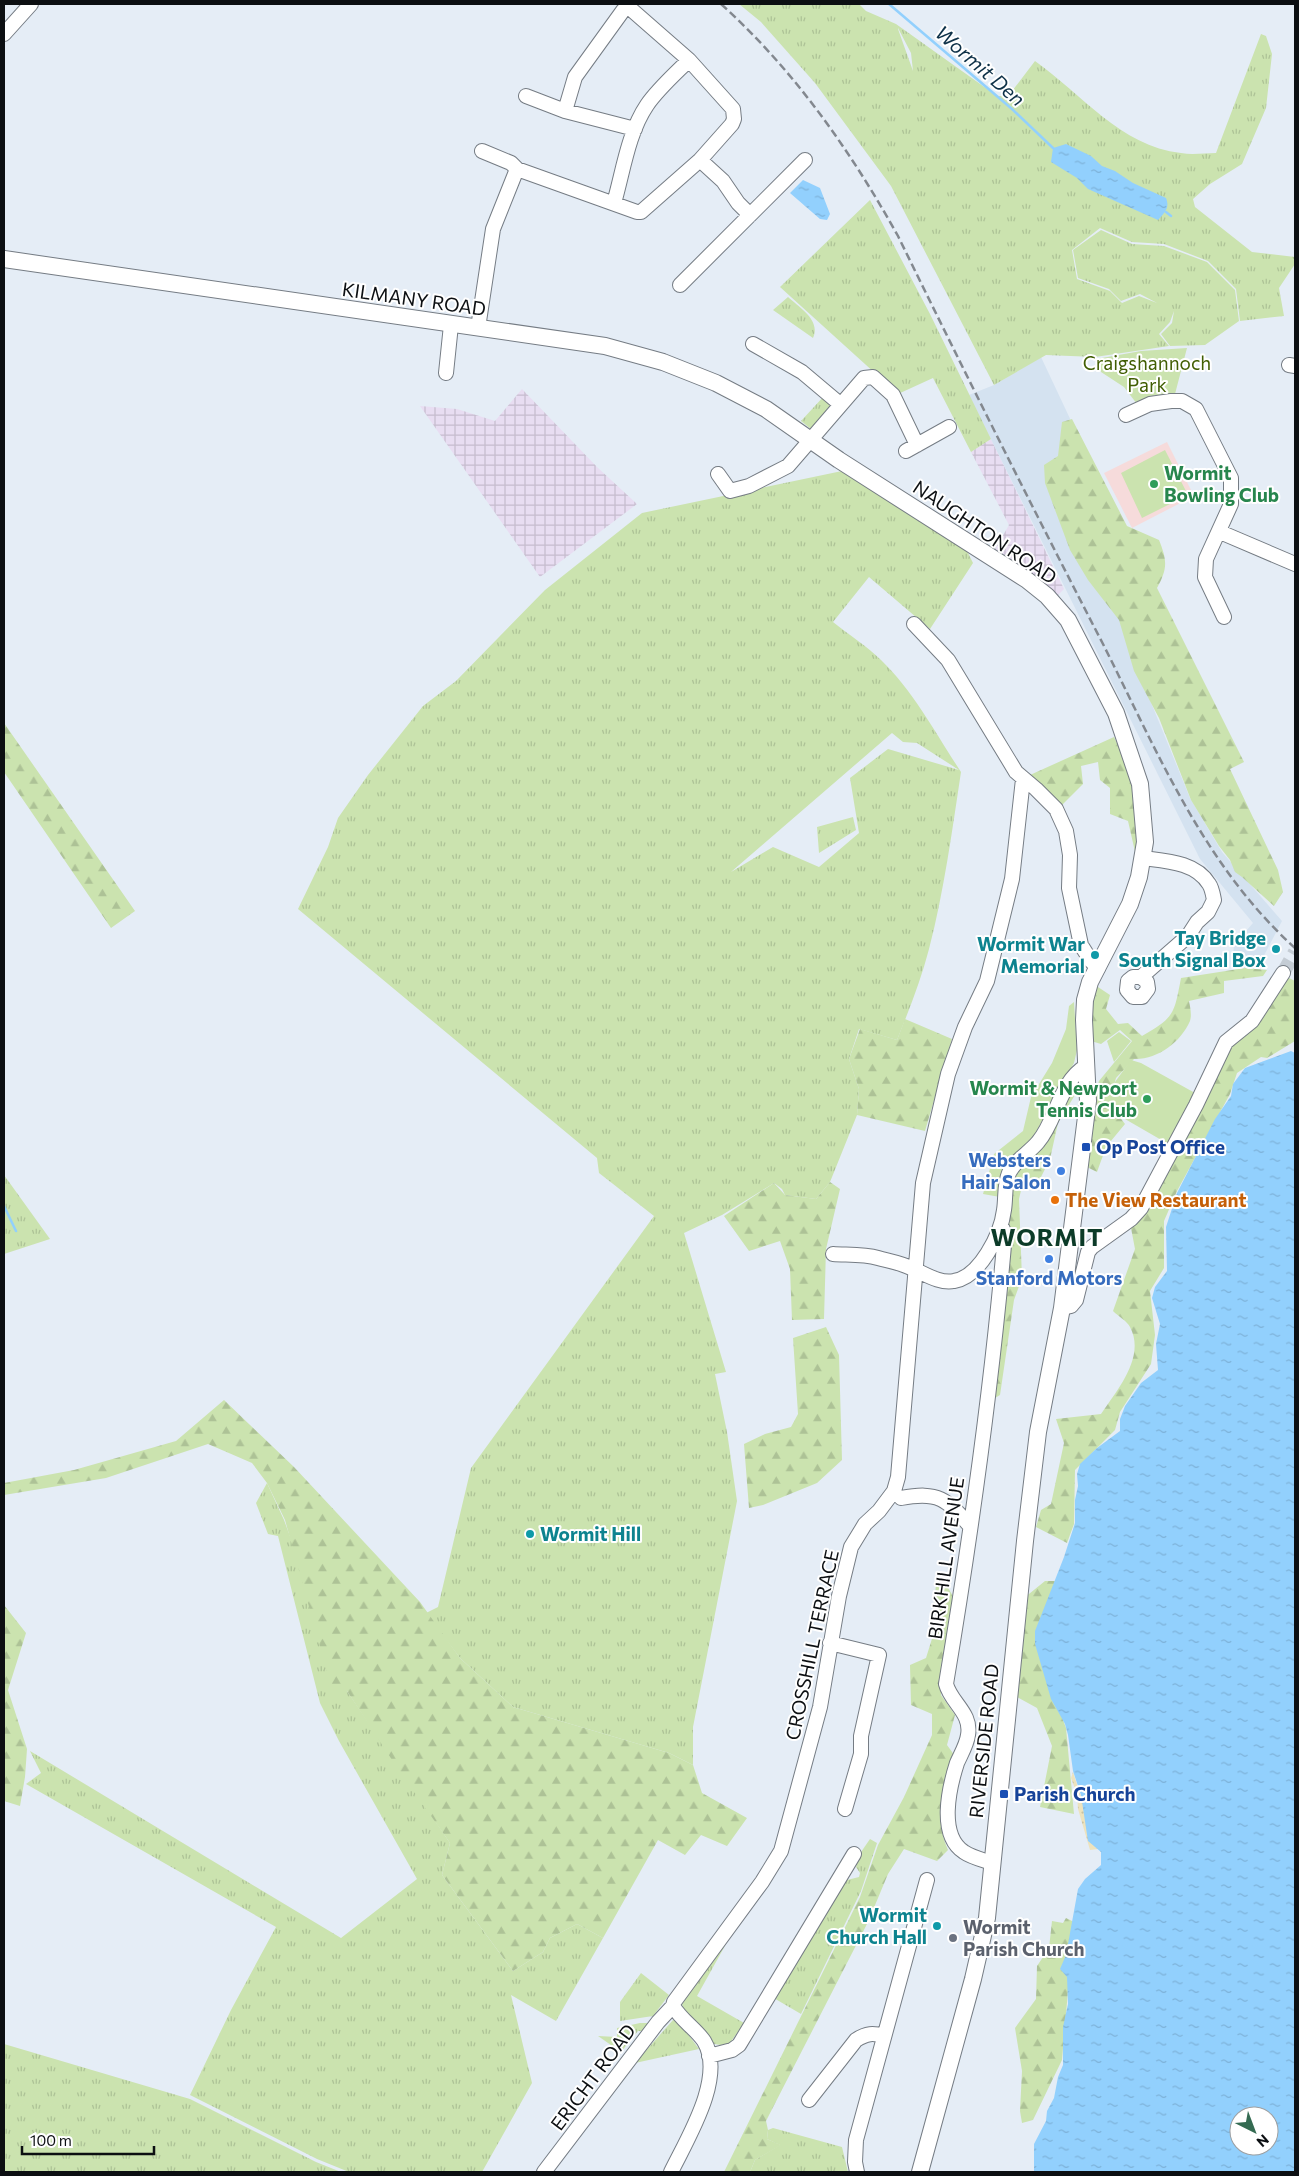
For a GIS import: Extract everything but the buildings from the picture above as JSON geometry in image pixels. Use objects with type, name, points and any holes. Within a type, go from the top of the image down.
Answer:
[{"type":"main road","name":"KILMANY ROAD","points":[[4,259],[605,346],[663,362],[737,394],[779,417],[806,437]]},
{"type":"main road","name":"NAUGHTON ROAD","points":[[806,437],[1027,580],[1047,596],[1068,620],[1116,712],[1134,763],[1143,804],[1144,858],[1130,904],[1098,968],[1085,1000],[1088,1101],[1062,1308]]},
{"type":"main road","name":"RIVERSIDE ROAD","points":[[920,2172],[973,1980],[987,1918],[1025,1541],[1038,1432],[1062,1308]]},
{"type":"street","points":[[4,34],[31,4]]},
{"type":"street","points":[[482,151],[511,163],[517,169],[637,212],[645,210],[700,160],[732,124],[734,115],[733,109],[689,60],[626,4],[576,77],[565,111]]},
{"type":"street","points":[[614,203],[635,129],[647,105],[689,60]]},
{"type":"street","points":[[526,96],[565,111],[635,129]]},
{"type":"street","points":[[700,160],[727,186],[738,203],[750,215]]},
{"type":"street","points":[[680,285],[805,160]]},
{"type":"street","points":[[478,328],[493,229],[517,169]]},
{"type":"street","points":[[446,373],[450,325]]},
{"type":"street","points":[[753,344],[802,372],[840,404]]},
{"type":"street","points":[[718,474],[730,491],[749,486],[788,466],[806,437],[864,378],[873,377],[893,395],[912,448],[949,428]]},
{"type":"street","points":[[1126,415],[1150,404],[1171,401],[1182,401],[1196,409],[1231,478],[1231,504],[1220,532],[1206,559],[1205,577],[1224,617]]},
{"type":"street","points":[[1220,532],[1295,564]]},
{"type":"street","points":[[914,624],[948,660],[1010,763],[1023,779],[1036,789],[1056,810],[1066,831],[1070,855],[1069,888],[1081,945],[1098,968]]},
{"type":"street","name":"CROSSHILL TERRACE","points":[[673,2006],[674,2002],[762,1882],[781,1851],[820,1707],[839,1596],[851,1547],[865,1524],[879,1511],[894,1491],[898,1477],[922,1183],[948,1074],[965,1027],[987,981],[1012,879],[1023,779]]},
{"type":"street","points":[[1140,977],[1188,936],[1197,922],[1208,912],[1214,900],[1209,884],[1197,872],[1177,862],[1144,858]]},
{"type":"street","points":[[1062,1308],[1071,1306],[1076,1300],[1088,1252],[1092,1247],[1131,1220],[1141,1208],[1192,1114],[1226,1042],[1252,1021],[1283,973]]},
{"type":"street","points":[[833,1254],[876,1257],[940,1280],[952,1282],[974,1272],[983,1261],[1001,1224],[1006,1182],[1010,1171],[1038,1142],[1057,1103],[1075,1074],[1086,1071]]},
{"type":"street","name":"BIRKHILL AVENUE","points":[[992,1863],[964,1853],[954,1843],[949,1832],[948,1803],[952,1781],[968,1735],[965,1713],[948,1693],[946,1684],[997,1328],[1005,1234],[1001,1224]]},
{"type":"street","points":[[901,1498],[922,1494],[935,1497],[956,1510],[970,1526]]},
{"type":"street","points":[[830,1643],[879,1655],[861,1736],[861,1754],[845,1809]]},
{"type":"street","points":[[709,2056],[732,2050],[740,2045],[851,1871],[854,1854]]},
{"type":"street","points":[[857,2172],[854,2162],[856,2140],[884,2036],[896,1971],[928,1880]]},
{"type":"street","points":[[671,2172],[704,2103],[709,2076],[709,2056],[704,2042],[673,2006]]},
{"type":"street","name":"ERICHT ROAD","points":[[544,2172],[658,2022],[673,2006]]},
{"type":"street","points":[[809,2100],[856,2040],[864,2035],[873,2033],[884,2036]]},
{"type":"shaded area","points":[[1041,357],[1073,425],[1130,651],[1190,798],[1222,852],[1282,921],[1258,967],[1232,969],[1234,945],[1253,923],[1200,859],[969,395],[994,385]]},
{"type":"shaded area","points":[[522,389],[597,467],[637,504],[540,577],[420,406],[457,409],[495,421]]},
{"type":"shaded area","points":[[991,439],[1064,589],[1057,596],[1016,562],[995,549],[1009,525],[971,452]]},
{"type":"shaded area","points":[[1167,442],[1194,496],[1132,528],[1104,473]]},
{"type":"green space","points":[[739,4],[859,4],[866,11],[896,24],[997,96],[1002,96],[1006,99],[1035,61],[1120,130],[1159,148],[1190,154],[1216,153],[1261,34],[1266,36],[1272,54],[1266,108],[1242,164],[1210,184],[1193,199],[1195,207],[1252,252],[1295,257],[1295,264],[1279,288],[1284,316],[1240,321],[1236,289],[1208,261],[1164,244],[1132,242],[1100,228],[1072,250],[1077,279],[1110,291],[1122,303],[1139,296],[1157,303],[1140,294],[1121,301],[1109,289],[1078,278],[1073,250],[1101,230],[1132,244],[1164,246],[1207,262],[1235,290],[1239,321],[1205,345],[1170,346],[1161,334],[1172,323],[1174,311],[1170,322],[1159,334],[1169,346],[1095,357],[1046,355],[994,385],[891,186],[815,83],[761,22]],"holes":[[[898,28],[911,53],[913,71]]]},
{"type":"green space","points":[[870,200],[930,314],[991,439],[971,452],[933,378],[898,394],[780,287]]},
{"type":"green space","points":[[788,297],[812,320],[815,332],[813,338],[773,310]]},
{"type":"green space","name":"Craigshannoch Park","points":[[1187,348],[1175,394],[1155,395],[1137,404],[1124,387],[1101,372],[1096,359],[1141,351]]},
{"type":"green space","points":[[825,395],[834,403],[811,429],[801,421]]},
{"type":"green space","points":[[1072,419],[1127,526],[1159,540],[1164,553],[1165,569],[1157,588],[1244,762],[1230,769],[1278,870],[1283,892],[1274,906],[1235,872],[1230,860],[1219,846],[1191,800],[1159,718],[1134,671],[1119,620],[1088,580],[1070,550],[1045,483],[1044,465],[1058,456],[1062,422]]},
{"type":"green space","name":"Wormit Bowling Club","points":[[1165,450],[1188,495],[1142,518],[1121,473]]},
{"type":"green space","points":[[842,471],[965,547],[973,563],[930,629],[869,577],[833,622],[870,650],[893,672],[924,714],[961,772],[947,861],[929,949],[897,1040],[859,1029],[849,1059],[859,1089],[857,1115],[830,1182],[816,1199],[785,1195],[782,1189],[774,1183],[722,1215],[684,1233],[726,1372],[715,1374],[727,1432],[737,1501],[693,1727],[693,1765],[669,1753],[513,1707],[460,1658],[426,1613],[438,1607],[471,1468],[654,1216],[599,1173],[597,1158],[298,909],[328,847],[338,818],[368,775],[423,706],[456,681],[545,590],[642,513]],"holes":[[[892,733],[903,742],[917,743],[959,770],[888,749],[850,778],[859,833],[819,867],[773,847],[731,872]]]},
{"type":"green space","points":[[4,723],[135,911],[111,928],[4,772]]},
{"type":"green space","points":[[1114,737],[1130,770],[1136,805],[1136,856],[1128,821],[1110,814],[1110,788],[1100,780],[1098,762],[1081,766],[1083,784],[1062,805],[1030,775]]},
{"type":"green space","points":[[853,817],[856,830],[819,853],[817,827]]},
{"type":"green space","points":[[1245,968],[1267,970],[1263,976],[1224,981],[1224,993],[1189,1001],[1191,1019],[1181,1036],[1159,1053],[1143,1059],[1134,1059],[1116,1078],[1109,1103],[1125,1124],[1106,1147],[1097,1172],[1087,1167],[1095,1094],[1099,1081],[1132,1041],[1120,1030],[1101,1044],[1091,1041],[1089,1004],[1095,985],[1110,995],[1106,1009],[1118,1024],[1128,1023],[1142,1036],[1167,1019],[1177,1000],[1181,978]]},
{"type":"green space","points":[[1285,976],[1295,981],[1295,1041],[1267,1058],[1261,1057],[1237,1073],[1230,1094],[1177,1191],[1164,1221],[1164,1268],[1150,1291],[1155,1335],[1151,1364],[1120,1412],[1115,1430],[1075,1470],[1074,1524],[1067,1543],[1036,1527],[1041,1510],[1051,1504],[1064,1443],[1056,1419],[1101,1414],[1128,1373],[1134,1350],[1134,1338],[1129,1325],[1113,1311],[1135,1249],[1131,1228],[1163,1175],[1226,1048]]},
{"type":"green space","points":[[1074,1002],[1077,1050],[1074,1063],[1000,1197],[983,1194],[994,1154],[1023,1131],[1031,1097],[1052,1063],[1066,1029],[1069,1006]]},
{"type":"green space","points":[[905,1019],[952,1039],[925,1131],[857,1115],[859,1089],[849,1059],[860,1029],[897,1040]]},
{"type":"green space","points":[[1119,1032],[1131,1041],[1114,1062],[1107,1041]]},
{"type":"green space","name":"Wormit & Newport Tennis Club","points":[[1131,1060],[1141,1063],[1195,1093],[1170,1145],[1099,1104]]},
{"type":"green space","points":[[1075,1084],[1079,1084],[1078,1090],[1058,1123],[1050,1159],[1040,1179],[1023,1182],[1019,1199],[1022,1278],[1014,1300],[1000,1395],[990,1401],[1006,1270],[1012,1180]]},
{"type":"green space","points":[[4,1175],[50,1239],[4,1254]]},
{"type":"green space","points":[[830,1182],[840,1189],[826,1249],[824,1319],[792,1320],[790,1269],[780,1241],[749,1251],[724,1216],[774,1183],[785,1195],[816,1199]]},
{"type":"green space","points":[[826,1327],[839,1355],[842,1460],[817,1483],[763,1505],[749,1508],[744,1444],[765,1434],[791,1427],[798,1414],[793,1338]]},
{"type":"green space","points":[[224,1400],[294,1467],[420,1602],[460,1658],[513,1707],[669,1753],[693,1765],[702,1793],[747,1818],[727,1846],[701,1835],[685,1855],[658,1840],[603,1938],[577,1924],[550,1938],[543,1952],[513,1971],[442,1875],[450,1843],[396,1766],[347,1691],[331,1686],[285,1520],[267,1483],[252,1463],[208,1444],[106,1478],[4,1495],[4,1483],[74,1470],[176,1441]]},
{"type":"green space","points":[[267,1483],[284,1520],[347,1691],[450,1843],[442,1875],[513,1971],[543,1952],[550,1938],[577,1924],[603,1938],[556,2021],[511,1995],[532,2083],[482,2172],[349,2172],[317,2159],[190,2095],[231,2010],[276,1927],[26,1784],[41,1773],[30,1751],[341,1938],[417,1879],[339,1741],[320,1703],[278,1536],[268,1534],[256,1503]]},
{"type":"green space","points":[[1045,1581],[1056,1581],[1052,1690],[1066,1728],[1074,1814],[1040,1807],[1052,1746],[1037,1708],[1017,1697],[1024,1598]]},
{"type":"green space","points":[[936,1585],[947,1586],[954,1598],[941,1666],[941,1695],[955,1715],[947,1745],[955,1756],[946,1779],[941,1803],[941,1826],[948,1850],[937,1861],[904,1849],[888,1874],[868,1922],[766,2121],[767,2139],[781,2145],[755,2160],[750,2172],[724,2172],[860,1897],[878,1845],[904,1797],[932,1735],[932,1714],[911,1705],[910,1665],[926,1658],[940,1613],[934,1603]]},
{"type":"green space","points":[[4,1605],[26,1633],[8,1690],[27,1749],[20,1806],[4,1801]]},
{"type":"green space","points":[[870,1839],[877,1843],[861,1891],[801,2014],[772,1997],[843,1881],[859,1877],[860,1873],[856,1867],[859,1855]]},
{"type":"green space","points":[[1066,1918],[1074,1922],[1062,2060],[1033,2120],[1022,2123],[1020,2111],[1022,2071],[1015,2028],[1036,1999],[1037,1966],[1049,1948],[1052,1921],[1063,1923]]},
{"type":"green space","points":[[726,1944],[697,1996],[744,2023],[730,2043],[721,2045],[714,2044],[684,2010],[682,2004]]},
{"type":"green space","points":[[641,1973],[669,1995],[653,2016],[620,2021],[620,2002]]},
{"type":"green space","points":[[673,2020],[679,2022],[699,2049],[635,2063]]},
{"type":"green space","points":[[649,2023],[642,2031],[638,2031],[621,2052],[598,2036],[617,2037],[617,2028]]},
{"type":"green space","points":[[4,2044],[190,2099],[316,2162],[341,2172],[4,2172]]},
{"type":"green space","points":[[773,2128],[842,2147],[848,2172],[750,2172],[755,2160],[780,2145],[767,2139],[768,2130]]},
{"type":"sand","points":[[1073,1772],[1098,1849],[1090,1850],[1078,1809],[1077,1794],[1071,1778]]},
{"type":"water","points":[[1066,144],[1091,156],[1102,166],[1115,171],[1133,183],[1166,198],[1167,207],[1165,212],[1158,220],[1088,189],[1077,178],[1051,162],[1053,148]]},
{"type":"water","points":[[803,180],[820,188],[830,214],[827,220],[820,219],[790,193]]},
{"type":"water","points":[[1291,1051],[1295,1053],[1295,2172],[1034,2172],[1034,2144],[1046,2121],[1047,2111],[1054,2098],[1058,2077],[1063,2065],[1063,2027],[1068,2004],[1067,1977],[1060,1969],[1066,1955],[1078,1889],[1085,1879],[1101,1865],[1101,1852],[1088,1841],[1081,1795],[1073,1771],[1068,1735],[1065,1724],[1051,1699],[1035,1644],[1035,1631],[1075,1523],[1077,1474],[1080,1464],[1097,1448],[1120,1431],[1120,1419],[1125,1406],[1141,1383],[1158,1370],[1156,1344],[1160,1324],[1152,1298],[1155,1287],[1167,1271],[1166,1227],[1177,1193],[1215,1119],[1231,1096],[1233,1084],[1245,1068]]},
{"type":"waterway","name":"Wormit Den","points":[[889,4],[1012,109],[1053,148]]},
{"type":"waterway","points":[[1166,212],[1171,216]]},
{"type":"waterway","points":[[4,1206],[16,1231]]},
{"type":"tunnel","points":[[1283,973],[1295,952]]},
{"type":"railway","points":[[721,4],[773,56],[819,112],[880,204],[898,236],[1163,766],[1208,844],[1234,881],[1263,916],[1295,948]]},
{"type":"place","name":"Wormit Bowling Club","points":[[1154,484]]},
{"type":"place","name":"Tay Bridge South Signal Box","points":[[1276,949]]},
{"type":"place","name":"Wormit War Memorial","points":[[1095,955]]},
{"type":"place","name":"Wormit & Newport Tennis Club","points":[[1147,1099]]},
{"type":"place","name":"Op Post Office","points":[[1086,1147]]},
{"type":"place","name":"Websters Hair Salon","points":[[1061,1171]]},
{"type":"place","name":"The View Restaurant","points":[[1055,1200]]},
{"type":"place","name":"Stanford Motors","points":[[1049,1259]]},
{"type":"place","name":"Wormit Hill","points":[[530,1534]]},
{"type":"place","name":"Parish Church","points":[[1004,1794]]},
{"type":"place","name":"Wormit Church Hall","points":[[937,1926]]},
{"type":"place","name":"Wormit Parish Church","points":[[953,1938]]},
{"type":"district","name":"WORMIT","points":[[1047,1238]]}]
